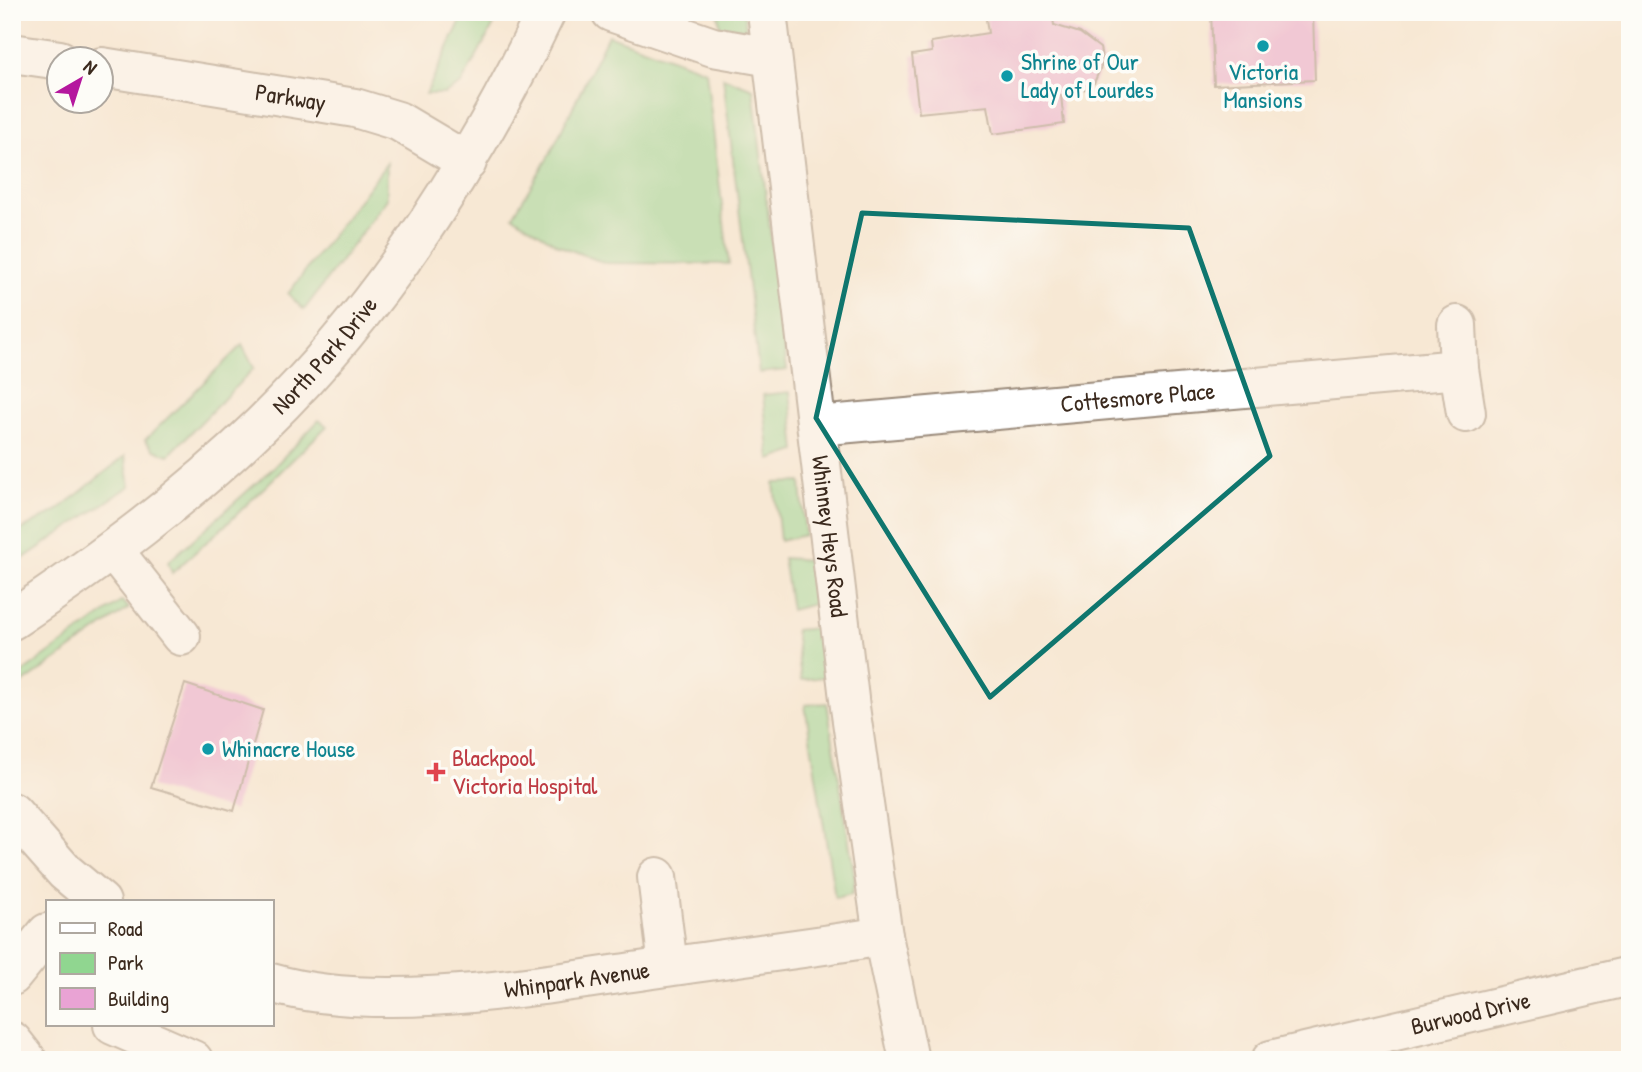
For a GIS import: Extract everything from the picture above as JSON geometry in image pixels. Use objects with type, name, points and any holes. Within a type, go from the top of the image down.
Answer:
[{"type":"street","name":"North Park Drive","points":[[12,620],[114,551],[262,424],[383,286],[467,162],[515,78],[546,12]]},
{"type":"street","points":[[611,12],[713,47],[771,57]]},
{"type":"street","name":"Whinney Heys Road","points":[[767,12],[850,708],[883,936],[909,1060]]},
{"type":"street","points":[[12,53],[46,58]]},
{"type":"street","name":"Parkway","points":[[116,69],[355,107],[398,121],[467,162]]},
{"type":"street","points":[[1457,325],[1459,369],[1466,413]]},
{"type":"street","name":"Cottesmore Place","points":[[817,426],[1459,369]]},
{"type":"street","points":[[114,551],[181,636]]},
{"type":"street","points":[[14,810],[65,887],[97,900]]},
{"type":"street","points":[[657,877],[668,966]]},
{"type":"street","name":"Whinpark Avenue","points":[[273,983],[338,995],[459,993],[883,936]]},
{"type":"street","name":"Burwood Drive","points":[[1271,1060],[1630,976]]},
{"type":"street","points":[[115,1026],[193,1060]]},
{"type":"street","points":[[12,1041],[27,1060]]},
{"type":"highlighted area","points":[[862,213],[1189,228],[1270,456],[990,697],[816,418]]},
{"type":"green space","points":[[465,12],[501,12],[461,84],[444,94],[426,94]]},
{"type":"green space","points":[[718,12],[744,12],[746,29],[720,28]]},
{"type":"green space","points":[[608,35],[706,71],[729,264],[605,263],[560,246],[513,216],[550,154]]},
{"type":"green space","points":[[723,77],[753,89],[787,370],[759,373]]},
{"type":"green space","points":[[387,163],[387,199],[304,310],[288,294]]},
{"type":"green space","points":[[242,345],[254,368],[169,455],[154,450],[145,440]]},
{"type":"green space","points":[[790,392],[796,451],[770,460],[763,395]]},
{"type":"green space","points":[[319,420],[327,426],[231,520],[172,573],[168,562],[272,469]]},
{"type":"green space","points":[[125,456],[130,486],[12,566],[12,535],[58,510]]},
{"type":"green space","points":[[801,482],[805,535],[780,541],[774,483]]},
{"type":"green space","points":[[783,558],[810,560],[814,604],[791,610]]},
{"type":"green space","points":[[122,601],[129,608],[12,691],[12,680]]},
{"type":"green space","points":[[818,628],[824,677],[801,680],[795,630]]},
{"type":"green space","points":[[827,703],[855,879],[852,894],[835,898],[805,705]]},
{"type":"building","name":"Shrine of Our Lady of Lourdes","points":[[985,12],[1052,12],[1054,25],[1080,33],[1100,48],[1103,62],[1094,83],[1086,89],[1061,95],[1064,124],[993,134],[988,106],[919,113],[912,55],[932,52],[931,42],[988,33]]},
{"type":"building","name":"Victoria Mansions","points":[[1211,12],[1313,12],[1315,80],[1214,85]]},
{"type":"building","name":"Whinacre House","points":[[185,684],[263,710],[234,811],[151,787]]},
{"type":"place","name":"Victoria Mansions","points":[[1263,46]]},
{"type":"place","name":"Shrine of Our Lady of Lourdes","points":[[1007,76]]},
{"type":"place","name":"Whinacre House","points":[[208,749]]},
{"type":"place","name":"Blackpool Victoria Hospital","points":[[436,772]]}]
